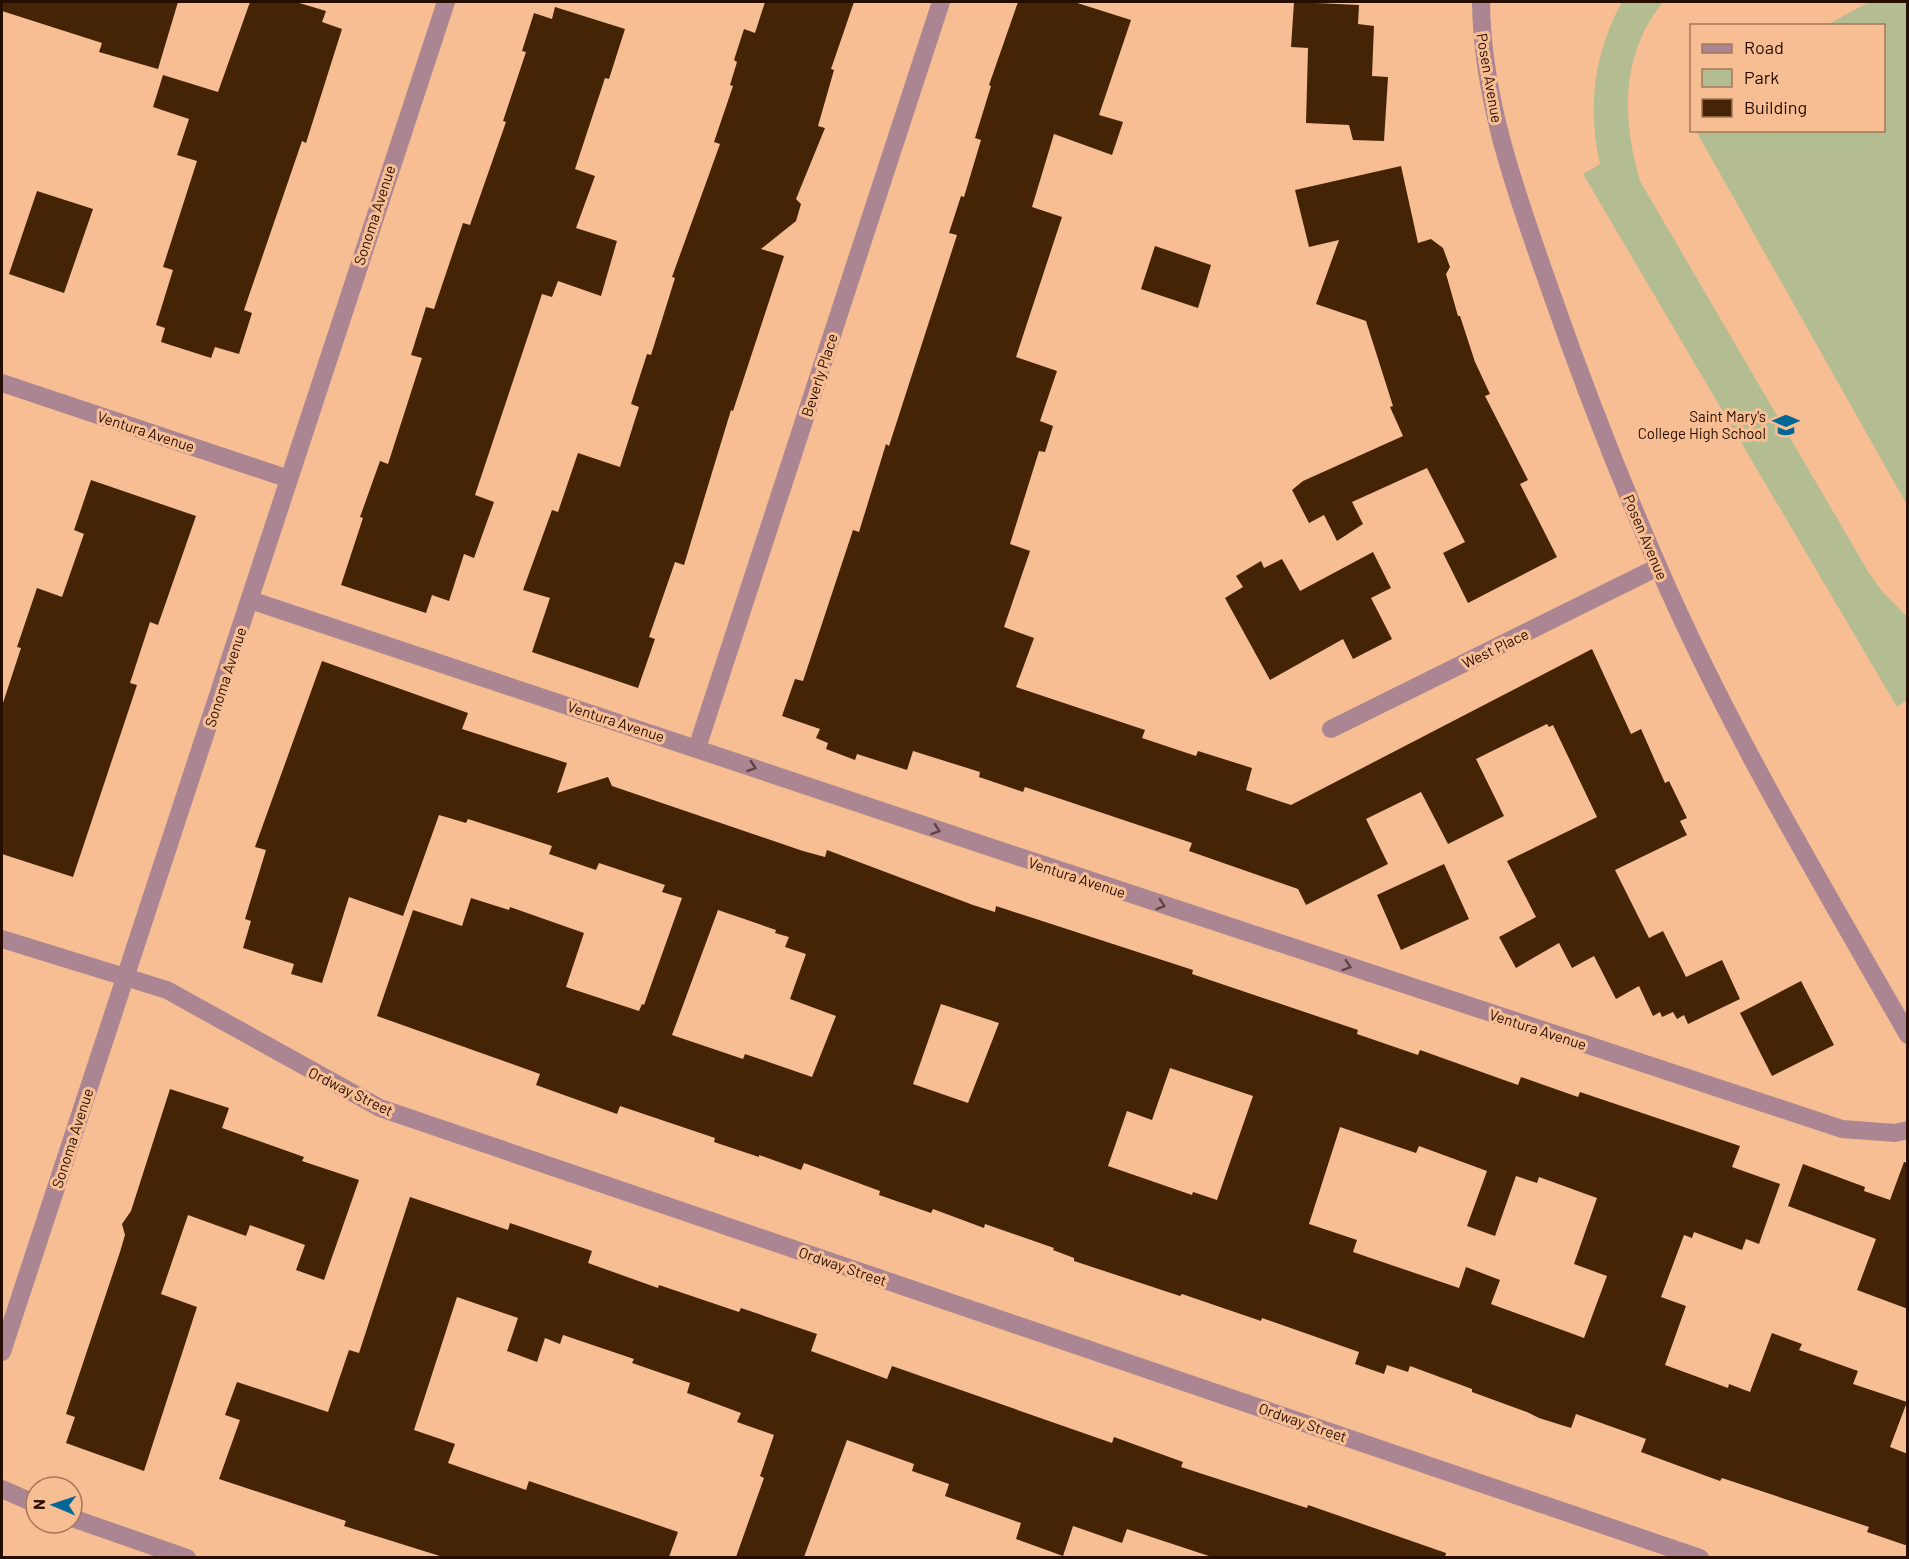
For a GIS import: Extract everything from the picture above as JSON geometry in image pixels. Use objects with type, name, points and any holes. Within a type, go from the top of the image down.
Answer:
[{"type":"street","name":"Sonoma Avenue","points":[[2,1352],[446,2]]},
{"type":"street","name":"Beverly Place","points":[[697,748],[941,2]]},
{"type":"street","name":"Posen Avenue","points":[[1481,2],[1482,42],[1494,109],[1517,196],[1578,369],[1658,567],[1724,703],[1796,840],[1908,1035]]},
{"type":"street","name":"Ventura Avenue","points":[[2,383],[289,478]]},
{"type":"street","name":"West Place","points":[[1331,729],[1658,567]]},
{"type":"street","name":"Ventura Avenue","points":[[250,600],[697,748],[967,841],[1842,1129],[1895,1133],[1908,1130]]},
{"type":"street","name":"Ordway Street","points":[[2,939],[167,990],[318,1076],[380,1108],[1700,1557]]},
{"type":"street","points":[[2,1489],[24,1499]]},
{"type":"street","points":[[84,1522],[187,1557]]},
{"type":"green space","points":[[1622,2],[1663,2],[1649,22],[1639,44],[1632,66],[1629,88],[1630,134],[1640,181],[1869,573],[1881,590],[1907,617],[1907,700],[1897,707],[1583,174],[1600,164],[1594,122],[1596,81],[1605,41]]},
{"type":"green space","points":[[1869,2],[1907,2],[1907,505],[1697,132],[1885,132],[1885,24],[1829,24]]},
{"type":"building","points":[[2,2],[178,2],[158,69],[99,52],[102,43],[2,11]]},
{"type":"building","points":[[250,2],[296,2],[326,11],[322,22],[342,29],[306,143],[302,141],[244,310],[252,313],[239,354],[215,347],[211,358],[161,342],[165,328],[156,325],[173,270],[163,267],[197,161],[177,155],[189,119],[153,107],[163,75],[218,92]]},
{"type":"building","points":[[765,2],[854,2],[831,69],[834,70],[818,126],[825,128],[796,199],[801,204],[796,221],[761,249],[784,256],[733,411],[731,410],[684,565],[675,562],[649,637],[655,639],[638,688],[532,652],[550,598],[523,590],[552,510],[558,512],[578,453],[620,467],[639,407],[631,404],[647,354],[651,355],[675,278],[672,277],[720,144],[714,142],[733,86],[730,85],[737,62],[734,60],[744,29],[755,33]]},
{"type":"building","points":[[1018,2],[1074,2],[1131,20],[1099,115],[1123,122],[1112,155],[1054,134],[1032,207],[1062,217],[1016,357],[1057,371],[1040,421],[1053,426],[1045,452],[1039,451],[1010,544],[1030,551],[1004,627],[1034,638],[1016,687],[1145,730],[1142,738],[1196,756],[1198,751],[1252,768],[1246,790],[1291,805],[1592,649],[1631,734],[1641,729],[1665,783],[1669,781],[1687,818],[1680,821],[1687,835],[1615,870],[1649,938],[1663,931],[1686,977],[1722,960],[1740,999],[1688,1024],[1684,1015],[1677,1019],[1673,1012],[1662,1017],[1660,1012],[1653,1016],[1639,986],[1616,999],[1594,956],[1572,968],[1559,943],[1516,968],[1499,937],[1536,917],[1507,861],[1597,817],[1553,725],[1549,727],[1547,724],[1476,759],[1504,816],[1448,844],[1421,792],[1366,819],[1388,864],[1306,905],[1298,889],[1189,851],[1192,843],[1025,787],[1023,792],[979,777],[980,772],[913,751],[907,770],[857,754],[855,760],[826,749],[828,743],[816,738],[820,729],[782,716],[795,679],[803,681],[853,530],[859,532],[886,444],[889,446],[957,235],[949,233],[961,196],[964,197],[981,140],[975,138],[991,86],[989,85]]},
{"type":"building","points":[[1294,2],[1359,5],[1358,24],[1374,26],[1372,76],[1388,77],[1384,141],[1353,140],[1349,125],[1306,123],[1308,48],[1291,47]]},
{"type":"building","points":[[555,7],[625,29],[609,79],[605,78],[575,169],[595,176],[576,228],[617,241],[601,296],[558,281],[552,297],[542,294],[475,495],[494,502],[474,558],[464,554],[449,601],[432,595],[426,613],[341,585],[363,518],[360,517],[380,461],[388,464],[422,358],[411,355],[426,307],[434,309],[463,223],[470,225],[506,122],[503,121],[526,52],[522,51],[534,13],[552,19]]},
{"type":"building","points":[[1401,166],[1418,243],[1431,239],[1443,248],[1450,267],[1446,274],[1458,316],[1460,316],[1475,362],[1490,394],[1485,396],[1528,480],[1520,484],[1557,557],[1468,603],[1443,553],[1465,542],[1427,468],[1352,502],[1363,524],[1337,541],[1324,515],[1309,523],[1292,490],[1303,481],[1403,436],[1390,407],[1393,406],[1366,321],[1316,304],[1339,240],[1309,247],[1295,190]]},
{"type":"building","points":[[37,191],[93,209],[64,293],[9,274]]},
{"type":"building","points":[[1155,246],[1211,265],[1198,308],[1141,289]]},
{"type":"building","points":[[91,480],[196,516],[158,625],[150,622],[130,683],[137,685],[73,877],[2,854],[2,706],[21,648],[17,647],[37,588],[62,597],[84,534],[74,530]]},
{"type":"building","points":[[1373,552],[1391,588],[1371,598],[1392,639],[1353,659],[1343,639],[1270,680],[1225,598],[1243,587],[1236,576],[1261,561],[1264,568],[1282,559],[1300,591]]},
{"type":"building","points":[[322,661],[468,713],[462,729],[567,763],[557,793],[608,777],[612,786],[803,851],[825,857],[827,850],[973,905],[995,912],[996,906],[1193,970],[1192,974],[1358,1030],[1357,1034],[1418,1055],[1420,1050],[1518,1085],[1521,1077],[1578,1097],[1580,1092],[1740,1146],[1732,1167],[1780,1184],[1759,1244],[1746,1239],[1742,1250],[1694,1232],[1692,1238],[1684,1235],[1661,1297],[1686,1306],[1665,1365],[1728,1388],[1729,1384],[1750,1392],[1772,1333],[1802,1344],[1799,1350],[1858,1371],[1853,1384],[1907,1402],[1890,1447],[1908,1454],[1908,1546],[1867,1532],[1869,1527],[1722,1478],[1720,1481],[1641,1452],[1646,1439],[1576,1414],[1571,1428],[1539,1418],[1472,1392],[1472,1389],[1410,1366],[1408,1372],[1387,1365],[1384,1374],[1355,1364],[1359,1352],[1262,1318],[1261,1321],[1074,1261],[1074,1258],[1053,1250],[1054,1248],[985,1224],[984,1228],[933,1209],[931,1213],[879,1195],[880,1191],[804,1163],[801,1170],[759,1155],[759,1157],[714,1142],[715,1138],[620,1106],[617,1114],[536,1085],[540,1074],[377,1016],[413,910],[462,926],[471,898],[509,910],[510,907],[584,933],[566,987],[639,1011],[642,1004],[644,1005],[682,898],[662,892],[665,885],[599,863],[596,870],[549,854],[552,846],[468,819],[466,823],[439,815],[403,916],[349,897],[322,983],[291,974],[294,964],[243,948],[251,921],[245,919],[266,850],[255,847]],"holes":[[[718,910],[776,930],[775,933],[789,937],[785,947],[806,954],[790,999],[836,1016],[812,1077],[745,1054],[743,1059],[672,1035]],[[941,1004],[999,1023],[968,1103],[913,1084]],[[1170,1068],[1253,1096],[1217,1200],[1193,1192],[1192,1195],[1108,1166],[1127,1111],[1152,1120]],[[1340,1127],[1416,1153],[1419,1146],[1487,1171],[1467,1226],[1495,1236],[1516,1176],[1537,1183],[1539,1177],[1597,1198],[1574,1264],[1607,1276],[1584,1338],[1491,1304],[1500,1280],[1466,1267],[1459,1288],[1353,1252],[1357,1240],[1309,1224]]]},
{"type":"building","points":[[1444,864],[1469,919],[1401,950],[1377,895]]},
{"type":"building","points":[[1801,981],[1834,1045],[1772,1076],[1740,1013]]},
{"type":"building","points":[[170,1089],[229,1108],[222,1128],[304,1157],[302,1161],[359,1180],[324,1280],[296,1270],[305,1245],[250,1225],[246,1236],[188,1215],[161,1294],[197,1307],[144,1471],[66,1443],[75,1417],[66,1414],[120,1252],[125,1235],[122,1224],[131,1211]]},
{"type":"building","points":[[1904,1162],[1908,1163],[1908,1309],[1857,1290],[1876,1239],[1788,1206],[1803,1164],[1865,1187],[1864,1191],[1890,1200]]},
{"type":"building","points":[[410,1197],[508,1230],[510,1223],[592,1251],[588,1263],[658,1288],[659,1285],[739,1312],[741,1308],[817,1334],[811,1351],[887,1379],[892,1366],[1112,1443],[1114,1437],[1183,1462],[1181,1467],[1307,1508],[1308,1505],[1446,1553],[1445,1557],[1212,1557],[1127,1529],[1122,1543],[1073,1526],[1063,1556],[1016,1539],[1021,1523],[945,1496],[949,1484],[912,1471],[914,1464],[847,1440],[804,1557],[736,1557],[764,1478],[760,1476],[774,1435],[737,1422],[741,1413],[687,1393],[690,1383],[632,1363],[634,1359],[563,1335],[560,1344],[545,1338],[537,1362],[507,1351],[518,1318],[457,1297],[414,1430],[455,1444],[448,1463],[526,1490],[529,1481],[678,1532],[669,1557],[443,1557],[344,1526],[346,1521],[219,1479],[240,1420],[225,1415],[237,1382],[328,1412],[349,1350],[359,1353]]},
{"type":"place","name":"Saint Mary's College High School","points":[[1786,425]]}]
